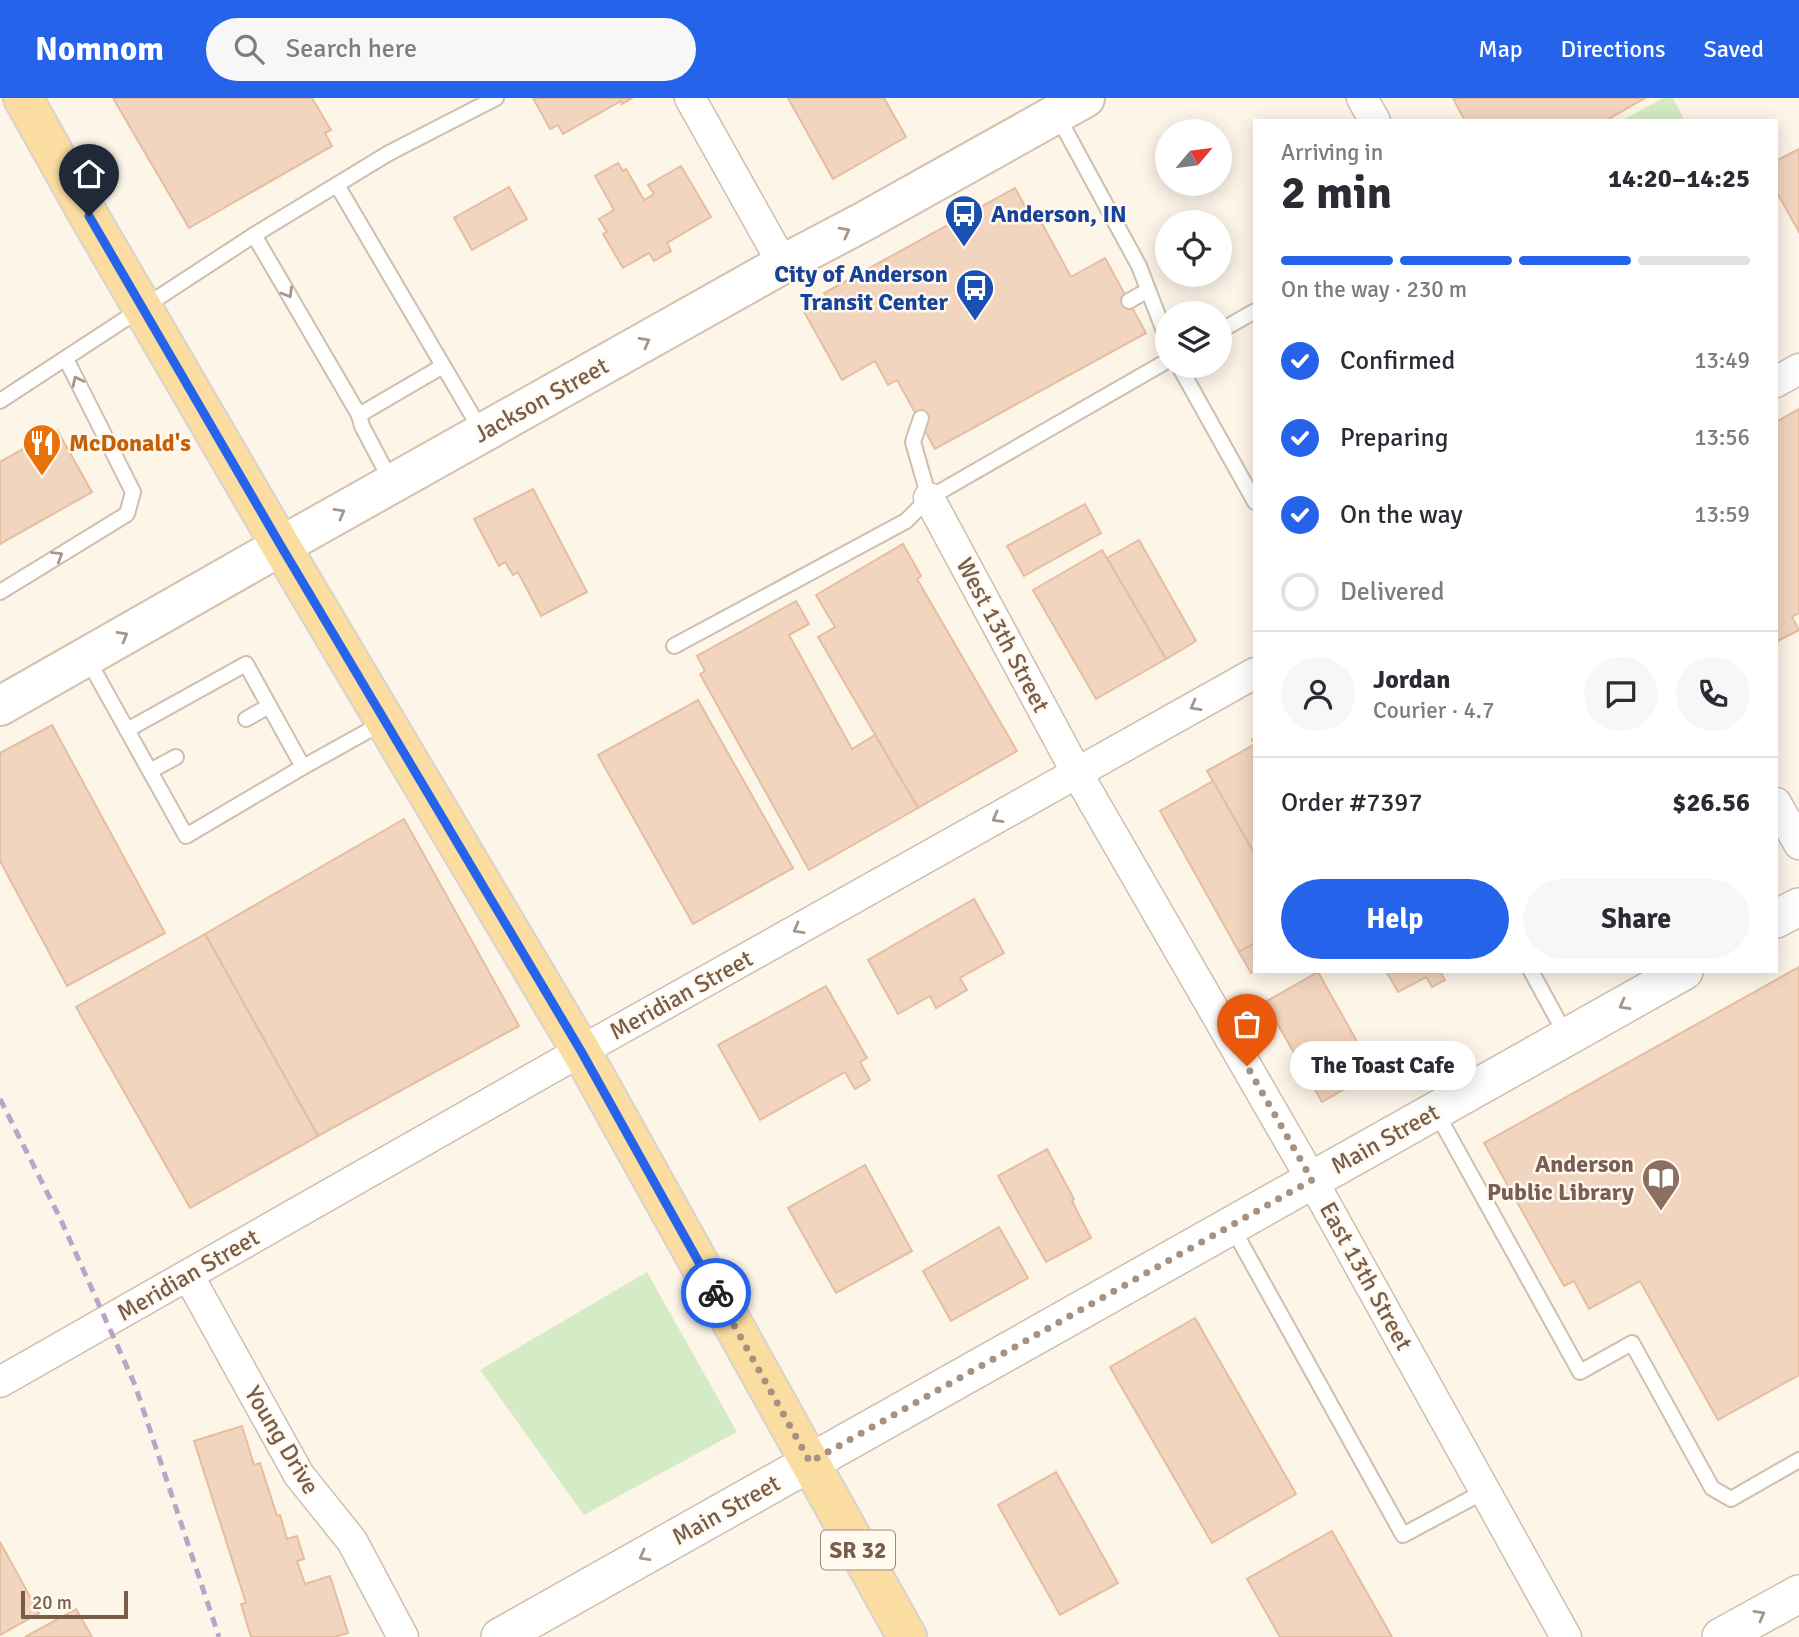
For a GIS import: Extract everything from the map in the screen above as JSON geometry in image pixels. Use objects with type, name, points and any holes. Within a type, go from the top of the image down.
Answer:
[{"type":"main road","name":"SR 32","points":[[23,98],[281,546],[581,1051],[907,1637]]},
{"type":"main road","name":"Jackson Street","points":[[0,706],[783,264],[1071,106]]},
{"type":"street","points":[[690,98],[783,264]]},
{"type":"street","points":[[1362,98],[1374,119]]},
{"type":"street","points":[[1778,381],[1799,369]]},
{"type":"street","name":"West 13th Street","points":[[929,498],[1077,773]]},
{"type":"street","name":"Meridian Street","points":[[0,1382],[581,1051],[1253,674]]},
{"type":"street","name":"East 13th Street","points":[[1077,773],[1312,1180],[1566,1637]]},
{"type":"street","points":[[1778,807],[1799,844]]},
{"type":"street","points":[[1778,918],[1799,906]]},
{"type":"street","name":"Main Street","points":[[500,1637],[1680,973]]},
{"type":"street","name":"Young Drive","points":[[188,1275],[299,1475],[352,1541],[403,1637]]},
{"type":"street","points":[[1721,1637],[1799,1594]]},
{"type":"lane","points":[[0,401],[254,234],[389,153],[496,98]]},
{"type":"lane","points":[[1071,106],[1155,308]]},
{"type":"lane","points":[[337,185],[483,433]]},
{"type":"lane","points":[[254,234],[359,415],[392,484]]},
{"type":"lane","points":[[1129,301],[1148,290]]},
{"type":"lane","points":[[1232,324],[1253,312]]},
{"type":"lane","points":[[0,592],[127,514],[132,492],[66,359]]},
{"type":"lane","points":[[359,415],[443,366]]},
{"type":"lane","points":[[674,646],[906,521],[929,498],[1155,368]]},
{"type":"lane","points":[[1186,378],[1253,498]]},
{"type":"lane","points":[[922,418],[913,442],[929,498]]},
{"type":"lane","points":[[86,657],[186,836],[385,722]]},
{"type":"lane","points":[[127,730],[246,664],[303,767]]},
{"type":"lane","points":[[246,719],[270,706]]},
{"type":"lane","points":[[150,771],[176,757]]},
{"type":"lane","points":[[1532,973],[1567,1037]]},
{"type":"lane","points":[[1436,1111],[1580,1372],[1632,1343],[1712,1488],[1731,1499],[1799,1460]]},
{"type":"lane","points":[[1231,1226],[1403,1535],[1485,1491]]},
{"type":"green space","points":[[1663,98],[1673,98],[1684,119],[1625,119]]},
{"type":"green space","points":[[647,1272],[737,1432],[584,1515],[480,1370]]},
{"type":"building","points":[[113,98],[312,98],[331,130],[325,133],[332,146],[189,228]]},
{"type":"building","points":[[533,98],[632,98],[622,104],[621,101],[563,134],[558,125],[550,129]]},
{"type":"building","points":[[788,98],[884,98],[906,137],[833,179]]},
{"type":"building","points":[[1453,98],[1645,98],[1608,119],[1464,119]]},
{"type":"building","points":[[1799,149],[1799,232],[1778,195],[1778,160]]},
{"type":"building","points":[[618,163],[623,171],[626,169],[644,200],[654,194],[648,185],[681,166],[711,217],[667,243],[671,251],[654,261],[649,253],[623,268],[603,234],[607,232],[599,219],[614,210],[595,176]]},
{"type":"building","points":[[509,187],[527,219],[472,250],[454,218]]},
{"type":"building","name":"City of Anderson Transit Center","points":[[1015,188],[1033,221],[1039,218],[1071,277],[1105,258],[1146,333],[935,449],[897,380],[888,385],[875,361],[842,380],[803,310],[827,297],[824,293]]},
{"type":"building","points":[[1799,409],[1799,613],[1792,617],[1799,630],[1778,641],[1778,421]]},
{"type":"building","name":"McDonald's","points":[[57,430],[92,492],[0,544],[0,462]]},
{"type":"building","points":[[533,489],[587,592],[541,616],[518,572],[513,575],[505,562],[499,566],[474,519]]},
{"type":"building","points":[[1085,504],[1101,533],[1024,576],[1007,546]]},
{"type":"building","points":[[1139,540],[1196,641],[1166,659],[1107,558]]},
{"type":"building","points":[[903,544],[921,576],[917,579],[1017,751],[918,808],[818,637],[835,627],[816,595]]},
{"type":"building","points":[[1102,550],[1166,659],[1096,699],[1033,590]]},
{"type":"building","points":[[796,601],[809,624],[789,635],[852,749],[875,735],[918,808],[809,870],[700,674],[705,671],[697,656]]},
{"type":"building","points":[[698,700],[793,868],[693,924],[598,755]]},
{"type":"building","points":[[52,725],[165,933],[67,986],[0,861],[0,753]]},
{"type":"building","points":[[1253,745],[1253,852],[1207,771]]},
{"type":"building","points":[[1213,781],[1253,851],[1253,944],[1239,952],[1160,811]]},
{"type":"building","points":[[404,819],[519,1026],[318,1136],[205,934]]},
{"type":"building","points":[[974,899],[1004,953],[960,978],[967,990],[936,1008],[930,996],[898,1014],[868,960]]},
{"type":"building","points":[[205,934],[318,1136],[190,1208],[76,1007]]},
{"type":"building","points":[[1253,944],[1253,972],[1251,973],[1239,952]]},
{"type":"building","name":"Anderson Public Library","points":[[1799,967],[1799,1375],[1718,1420],[1640,1281],[1589,1309],[1574,1281],[1564,1286],[1484,1143]]},
{"type":"building","points":[[1319,973],[1374,1072],[1322,1102],[1265,1002]]},
{"type":"building","points":[[1387,973],[1441,973],[1445,980],[1432,987],[1426,977],[1398,992]]},
{"type":"building","points":[[826,986],[867,1058],[860,1062],[870,1080],[855,1089],[845,1072],[760,1120],[718,1045]]},
{"type":"building","points":[[1047,1149],[1091,1238],[1046,1262],[998,1176]]},
{"type":"building","points":[[865,1165],[912,1251],[836,1293],[788,1208]]},
{"type":"building","points":[[999,1227],[1028,1278],[951,1321],[923,1271]]},
{"type":"building","points":[[1195,1318],[1296,1494],[1212,1543],[1110,1367]]},
{"type":"building","points":[[242,1426],[254,1465],[260,1463],[287,1539],[297,1536],[304,1559],[297,1561],[305,1584],[330,1576],[348,1633],[334,1637],[251,1637],[241,1604],[246,1603],[194,1441]]},
{"type":"building","points":[[1056,1472],[1118,1583],[1060,1615],[998,1505]]},
{"type":"building","points":[[1332,1531],[1392,1637],[1280,1637],[1247,1579]]},
{"type":"building","points":[[0,1542],[39,1613],[0,1635]]},
{"type":"building","points":[[76,1609],[92,1637],[25,1637]]},
{"type":"railway","points":[[0,1099],[60,1218],[135,1385],[219,1637]]},
{"type":"way so far","points":[[716,1293],[810,1462],[1312,1180],[1247,1066]]},
{"type":"place","name":"Anderson, IN","points":[[964,248]]},
{"type":"place","name":"City of Anderson Transit Center","points":[[975,322]]},
{"type":"place","name":"McDonald's","points":[[42,477]]},
{"type":"place","name":"The Toast Cafe","points":[[1247,1066]]},
{"type":"place","name":"Anderson Public Library","points":[[1661,1212]]},
{"type":"route","points":[[89,216],[281,546],[581,1051],[716,1293]]}]
